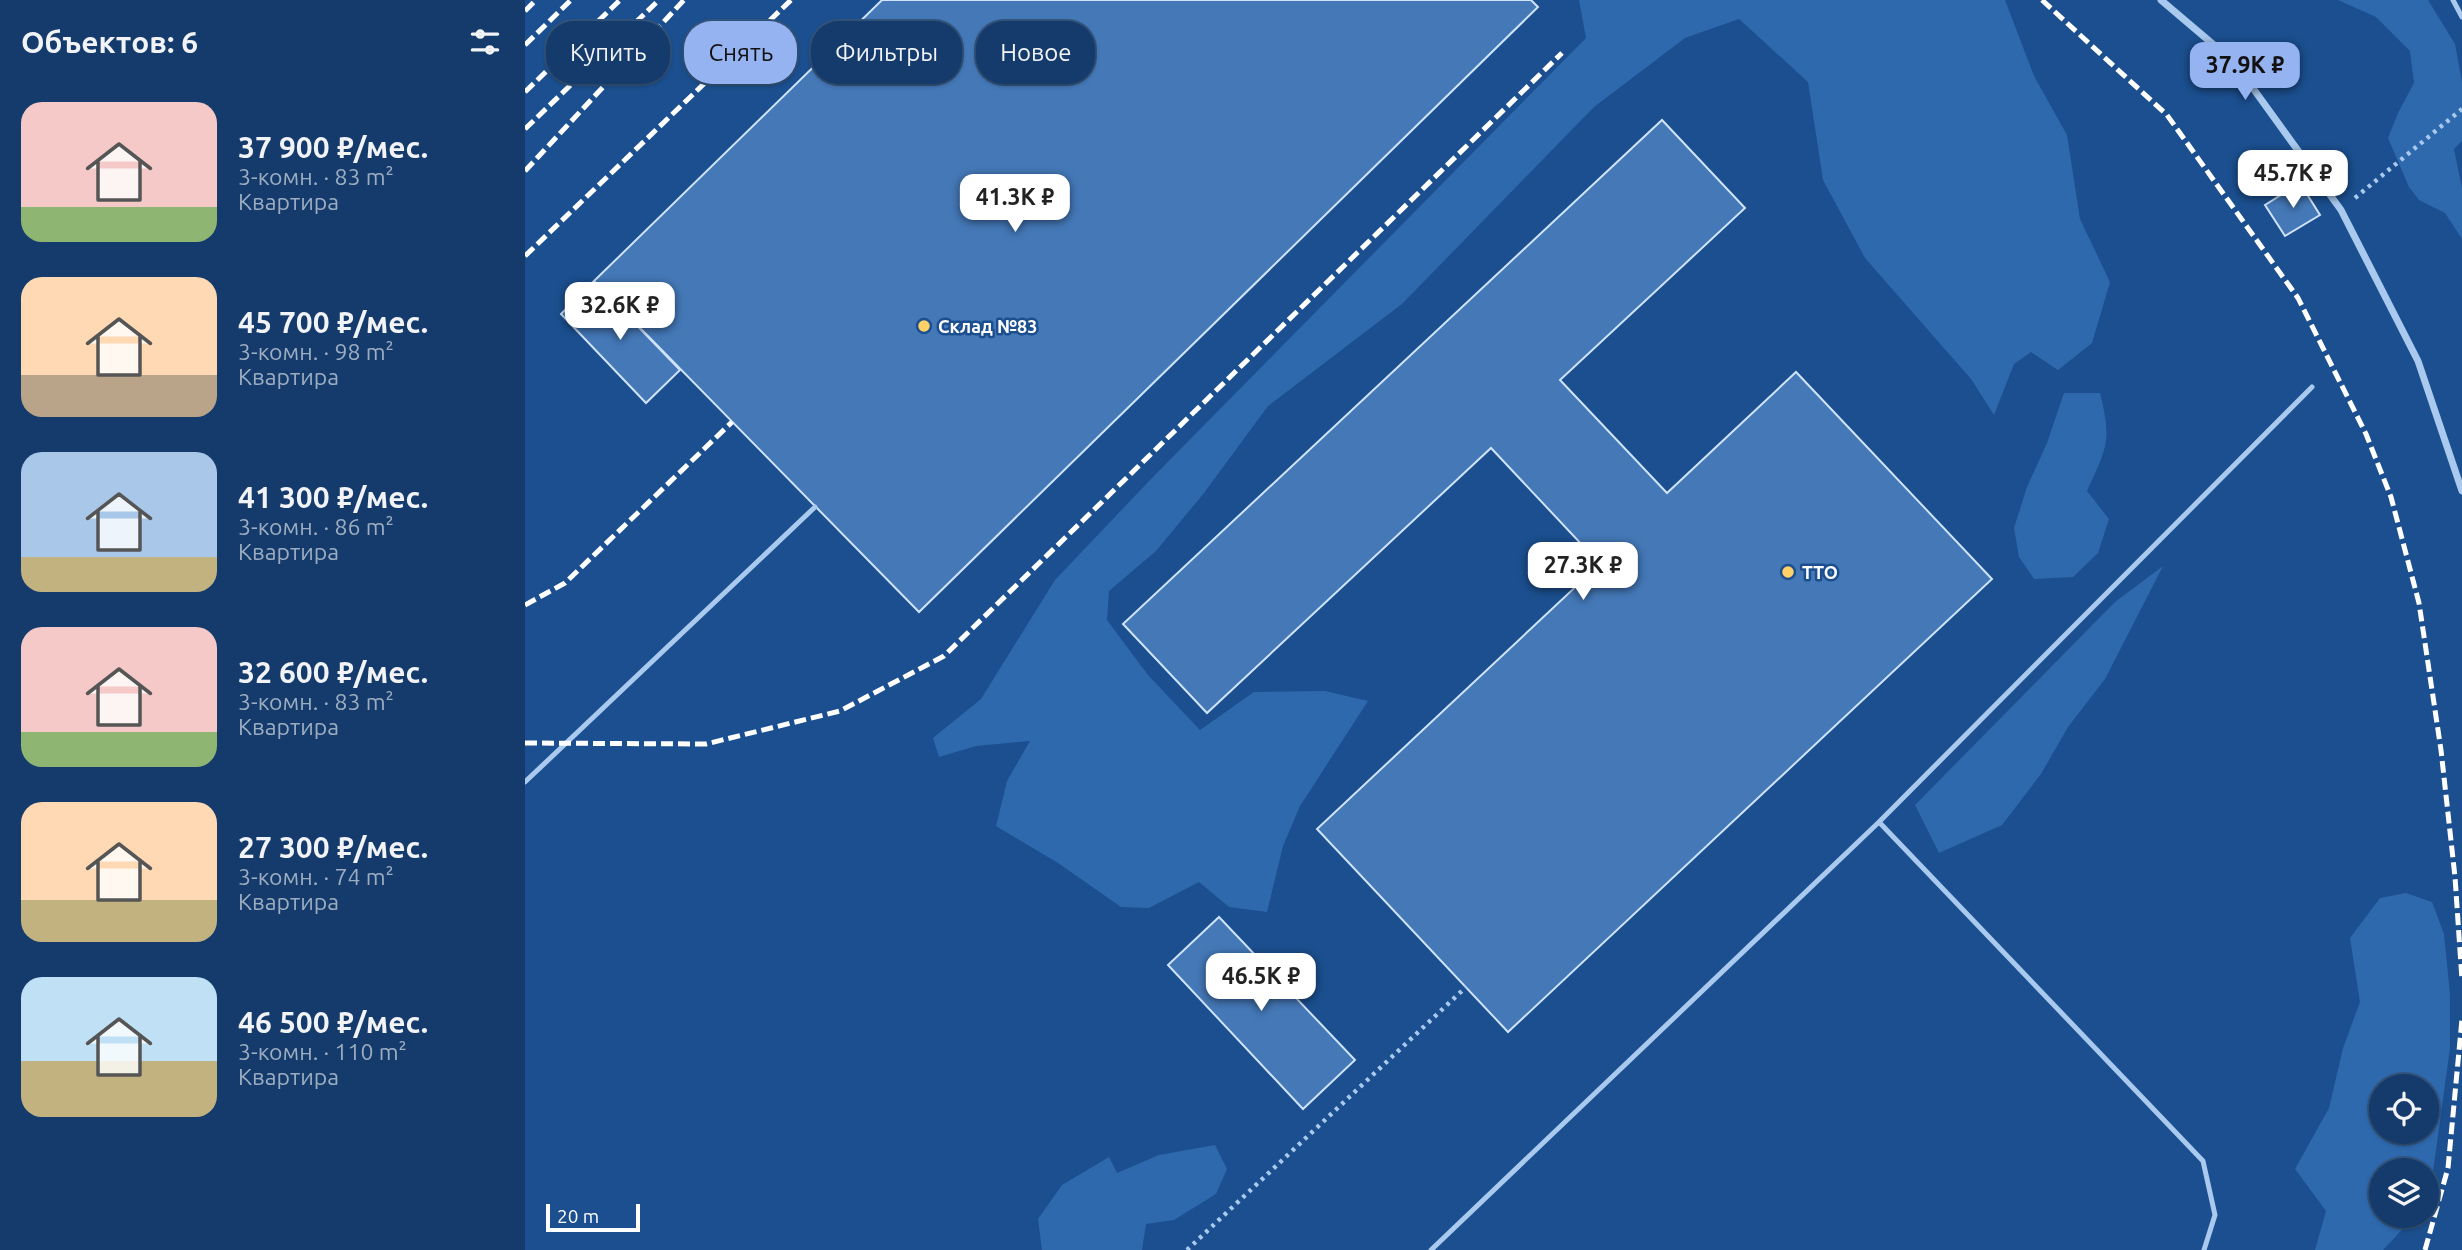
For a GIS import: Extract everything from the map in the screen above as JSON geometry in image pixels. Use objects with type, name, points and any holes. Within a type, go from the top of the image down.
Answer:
[{"type":"street","points":[[2161,0],[2234,62],[2340,210],[2418,361],[2462,491]]},
{"type":"lane","points":[[2453,0],[2462,17]]},
{"type":"lane","points":[[1431,1250],[1879,822],[2312,387]]},
{"type":"lane","points":[[525,782],[815,507]]},
{"type":"lane","points":[[1879,822],[2203,1161],[2215,1215],[2203,1250]]},
{"type":"path","points":[[2340,210],[2462,109]]},
{"type":"path","points":[[1187,1250],[1466,988]]},
{"type":"shaded area","points":[[1579,0],[2005,0],[2034,76],[2067,135],[2080,219],[2110,282],[2092,343],[2058,370],[2031,352],[2014,364],[1994,415],[1971,379],[1865,258],[1823,180],[1808,82],[1739,19],[1685,38],[1594,107],[1402,304],[1268,406],[1204,493],[1156,551],[1109,591],[1107,620],[1148,675],[1200,730],[1254,692],[1325,691],[1368,701],[1300,806],[1283,846],[1267,912],[1229,907],[1199,882],[1149,908],[1121,907],[1058,863],[996,826],[1007,781],[1030,741],[976,746],[939,757],[933,738],[981,699],[1055,580],[1151,479],[1586,38]]},
{"type":"shaded area","points":[[2338,0],[2428,0],[2455,44],[2462,82],[2462,141],[2454,149],[2462,188],[2462,239],[2445,213],[2419,200],[2409,187],[2388,138],[2414,83],[2410,51],[2376,17]]},
{"type":"shaded area","points":[[2064,393],[2100,393],[2106,422],[2105,443],[2087,491],[2109,519],[2098,553],[2073,577],[2034,579],[2019,557],[2014,528]]},
{"type":"shaded area","points":[[2163,566],[2105,679],[2068,727],[2041,774],[2002,825],[1939,853],[1915,805],[2115,602]]},
{"type":"shaded area","points":[[2406,893],[2432,902],[2444,934],[2450,994],[2450,1048],[2439,1128],[2439,1074],[2369,1074],[2369,1144],[2437,1144],[2435,1158],[2369,1158],[2369,1228],[2404,1228],[2383,1250],[2315,1250],[2326,1211],[2295,1169],[2329,1108],[2343,1048],[2360,1002],[2350,938],[2380,898]]},
{"type":"shaded area","points":[[1215,1145],[1227,1169],[1216,1194],[1174,1220],[1146,1224],[1142,1250],[1042,1250],[1038,1219],[1062,1185],[1109,1157],[1117,1173],[1159,1155]]},
{"type":"building","name":"Склад №83","points":[[882,0],[1531,0],[1538,7],[919,612],[594,281],[811,69],[811,84],[962,84],[962,21],[860,21]]},
{"type":"building","name":"ТТО","points":[[1662,120],[1745,208],[1560,380],[1667,493],[1796,372],[1992,579],[1508,1032],[1317,829],[1600,564],[1491,448],[1207,713],[1123,624]]},
{"type":"building","points":[[2300,183],[2320,215],[2285,236],[2265,205]]},
{"type":"building","points":[[594,281],[680,370],[646,403],[561,314]]},
{"type":"building","points":[[1219,917],[1355,1060],[1303,1109],[1168,965]]},
{"type":"railway","points":[[525,11],[536,0]]},
{"type":"railway","points":[[525,45],[571,0]]},
{"type":"railway","points":[[525,92],[620,0]]},
{"type":"railway","points":[[525,129],[659,0]]},
{"type":"railway","points":[[525,171],[684,0]]},
{"type":"railway","points":[[525,256],[791,0]]},
{"type":"railway","points":[[2042,0],[2167,115],[2298,298],[2366,434],[2391,497],[2419,603],[2441,750],[2455,877],[2462,980]]},
{"type":"railway","points":[[525,743],[706,744],[840,711],[944,656],[1562,53]]},
{"type":"railway","points":[[525,605],[565,583],[732,422]]},
{"type":"railway","points":[[2425,1250],[2448,1168],[2462,1019]]},
{"type":"place","name":"Склад №83","points":[[924,326]]},
{"type":"place","name":"ТТО","points":[[1788,572]]}]
